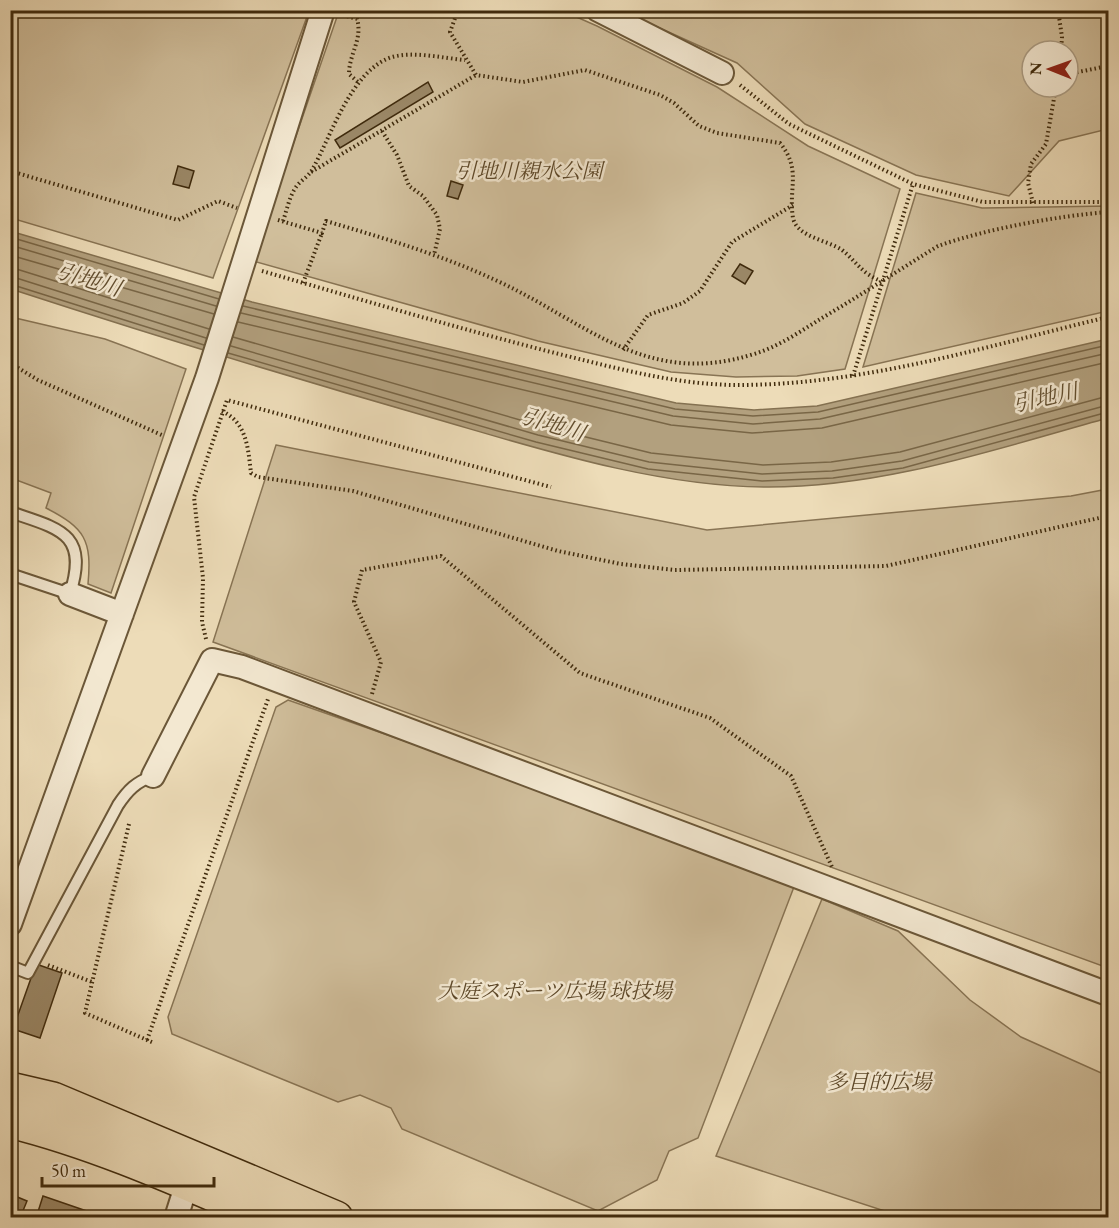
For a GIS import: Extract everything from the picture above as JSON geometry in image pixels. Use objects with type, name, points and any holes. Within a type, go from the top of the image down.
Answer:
[{"type":"main road","points":[[10,1089],[53,1099],[336,1218]]},
{"type":"main road","points":[[10,1121],[39,1128],[187,1183],[268,1218]]},
{"type":"street","points":[[598,10],[722,73]]},
{"type":"street","points":[[10,924],[207,378],[258,216],[331,12]]},
{"type":"street","points":[[70,594],[122,614]]},
{"type":"street","points":[[153,776],[212,660],[242,667],[1108,994]]},
{"type":"street","points":[[176,1218],[187,1183]]},
{"type":"lane","points":[[10,512],[61,531],[73,544],[77,562],[70,594],[10,574]]},
{"type":"lane","points":[[10,966],[28,973],[118,805],[129,789],[139,781],[153,776]]},
{"type":"path","points":[[458,10],[450,32],[476,75]]},
{"type":"path","points":[[1058,10],[1062,39]]},
{"type":"path","points":[[331,12],[357,18],[361,32],[349,74],[359,83]]},
{"type":"path","points":[[311,172],[323,145],[359,83],[375,66],[390,58],[404,55],[466,60]]},
{"type":"path","points":[[1080,72],[1108,66]]},
{"type":"path","points":[[283,221],[295,188],[311,172],[476,75],[523,82],[570,71],[600,73],[626,86],[660,95],[674,103],[699,126],[717,133],[780,143],[792,162],[794,218],[802,231],[842,251],[860,270],[882,281]]},
{"type":"path","points":[[722,73],[762,101],[789,124],[913,184],[983,202],[1108,202]]},
{"type":"path","points":[[1033,203],[1028,183],[1031,164],[1046,144],[1054,99]]},
{"type":"path","points":[[382,131],[397,155],[409,186],[423,196],[437,215],[440,235],[434,255]]},
{"type":"path","points":[[10,171],[178,220],[218,201],[258,216],[322,233]]},
{"type":"path","points":[[853,376],[913,184]]},
{"type":"path","points":[[623,350],[648,315],[683,303],[700,291],[732,243],[793,205]]},
{"type":"path","points":[[303,283],[326,221],[434,255],[512,287],[623,350],[652,359],[701,364],[755,354],[790,338],[938,246],[959,238],[1044,221],[1108,212]]},
{"type":"path","points":[[244,258],[261,271],[488,335],[669,380],[737,385],[798,383],[853,376],[1010,342],[1108,317]]},
{"type":"path","points":[[10,363],[38,380],[183,444]]},
{"type":"path","points":[[212,660],[202,621],[203,578],[194,497],[227,400],[551,487]]},
{"type":"path","points":[[222,411],[234,417],[248,441],[250,473],[258,477],[353,491],[558,551],[621,564],[675,570],[886,566],[1108,516]]},
{"type":"path","points":[[366,714],[381,662],[354,602],[362,570],[441,556],[580,673],[710,718],[791,776],[845,895]]},
{"type":"path","points":[[147,1040],[269,695]]},
{"type":"path","points":[[125,818],[130,820],[85,1013],[154,1043]]},
{"type":"path","points":[[52,954],[45,967],[92,982]]},
{"type":"green space","points":[[10,11],[309,11],[213,278],[11,218]]},
{"type":"green space","name":"引地川親水公園","points":[[339,11],[563,11],[717,87],[808,146],[900,189],[845,369],[797,376],[736,377],[671,372],[538,341],[253,261]]},
{"type":"green space","points":[[622,11],[1108,11],[1108,129],[1059,141],[1009,196],[916,175],[805,124],[737,63]]},
{"type":"green space","points":[[916,193],[982,208],[1108,206],[1108,311],[863,367]]},
{"type":"green space","points":[[11,317],[105,339],[186,369],[111,593],[88,584],[87,546],[83,537],[70,522],[46,508],[51,493],[11,478]]},
{"type":"green space","points":[[276,445],[707,530],[1071,496],[1108,489],[1108,968],[213,642]]},
{"type":"green space","name":"大庭スポーツ広場 球技場","points":[[288,700],[797,879],[698,1138],[669,1151],[657,1180],[598,1211],[402,1129],[391,1108],[360,1095],[338,1102],[172,1034],[168,1017],[276,707]]},
{"type":"green space","name":"多目的広場","points":[[822,899],[898,931],[970,1000],[1021,1037],[1108,1076],[1108,1217],[903,1217],[716,1156]]},
{"type":"water","name":"引地川","points":[[10,231],[252,302],[676,403],[754,410],[817,406],[1108,339],[1108,418],[981,454],[895,474],[852,481],[808,486],[764,487],[723,485],[639,473],[556,453],[329,388],[11,289]]},
{"type":"building","points":[[428,82],[433,92],[340,148],[335,140]]},
{"type":"building","points":[[178,166],[194,171],[189,188],[173,184]]},
{"type":"building","points":[[451,181],[463,185],[458,199],[447,196]]},
{"type":"building","points":[[740,264],[753,271],[745,284],[732,276]]},
{"type":"building","points":[[36,964],[62,973],[40,1038],[13,1029]]},
{"type":"building","points":[[10,1194],[27,1201],[20,1218],[10,1218]]},
{"type":"building","points":[[43,1196],[107,1218],[36,1218]]}]
